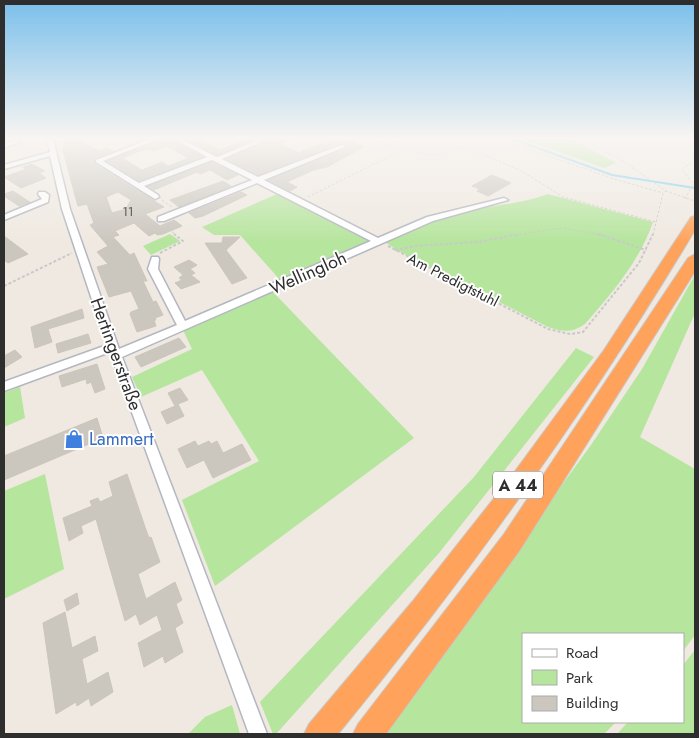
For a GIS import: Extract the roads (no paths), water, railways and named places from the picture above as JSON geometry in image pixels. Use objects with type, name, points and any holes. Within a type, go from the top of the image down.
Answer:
[{"type":"highway","name":"A 44","points":[[320,734],[357,691],[503,506],[611,352],[663,274],[695,220]]},
{"type":"highway","name":"A 44","points":[[368,734],[512,542],[682,282],[695,258]]},
{"type":"street","name":"Hertingerstraße","points":[[58,173],[66,209],[79,250],[115,351],[257,731]]},
{"type":"street","points":[[118,173],[155,196]]},
{"type":"street","points":[[138,186],[173,173]]},
{"type":"street","points":[[244,173],[379,242]]},
{"type":"street","points":[[161,219],[274,173]]},
{"type":"street","points":[[4,218],[45,200],[46,197],[42,194]]},
{"type":"street","name":"Wellingloh","points":[[4,387],[183,327],[445,214],[504,200]]},
{"type":"street","points":[[155,259],[153,269],[183,327]]},
{"type":"waterway","points":[[608,173],[695,188]]},
{"type":"place","name":"Lammert","points":[[74,439]]}]
